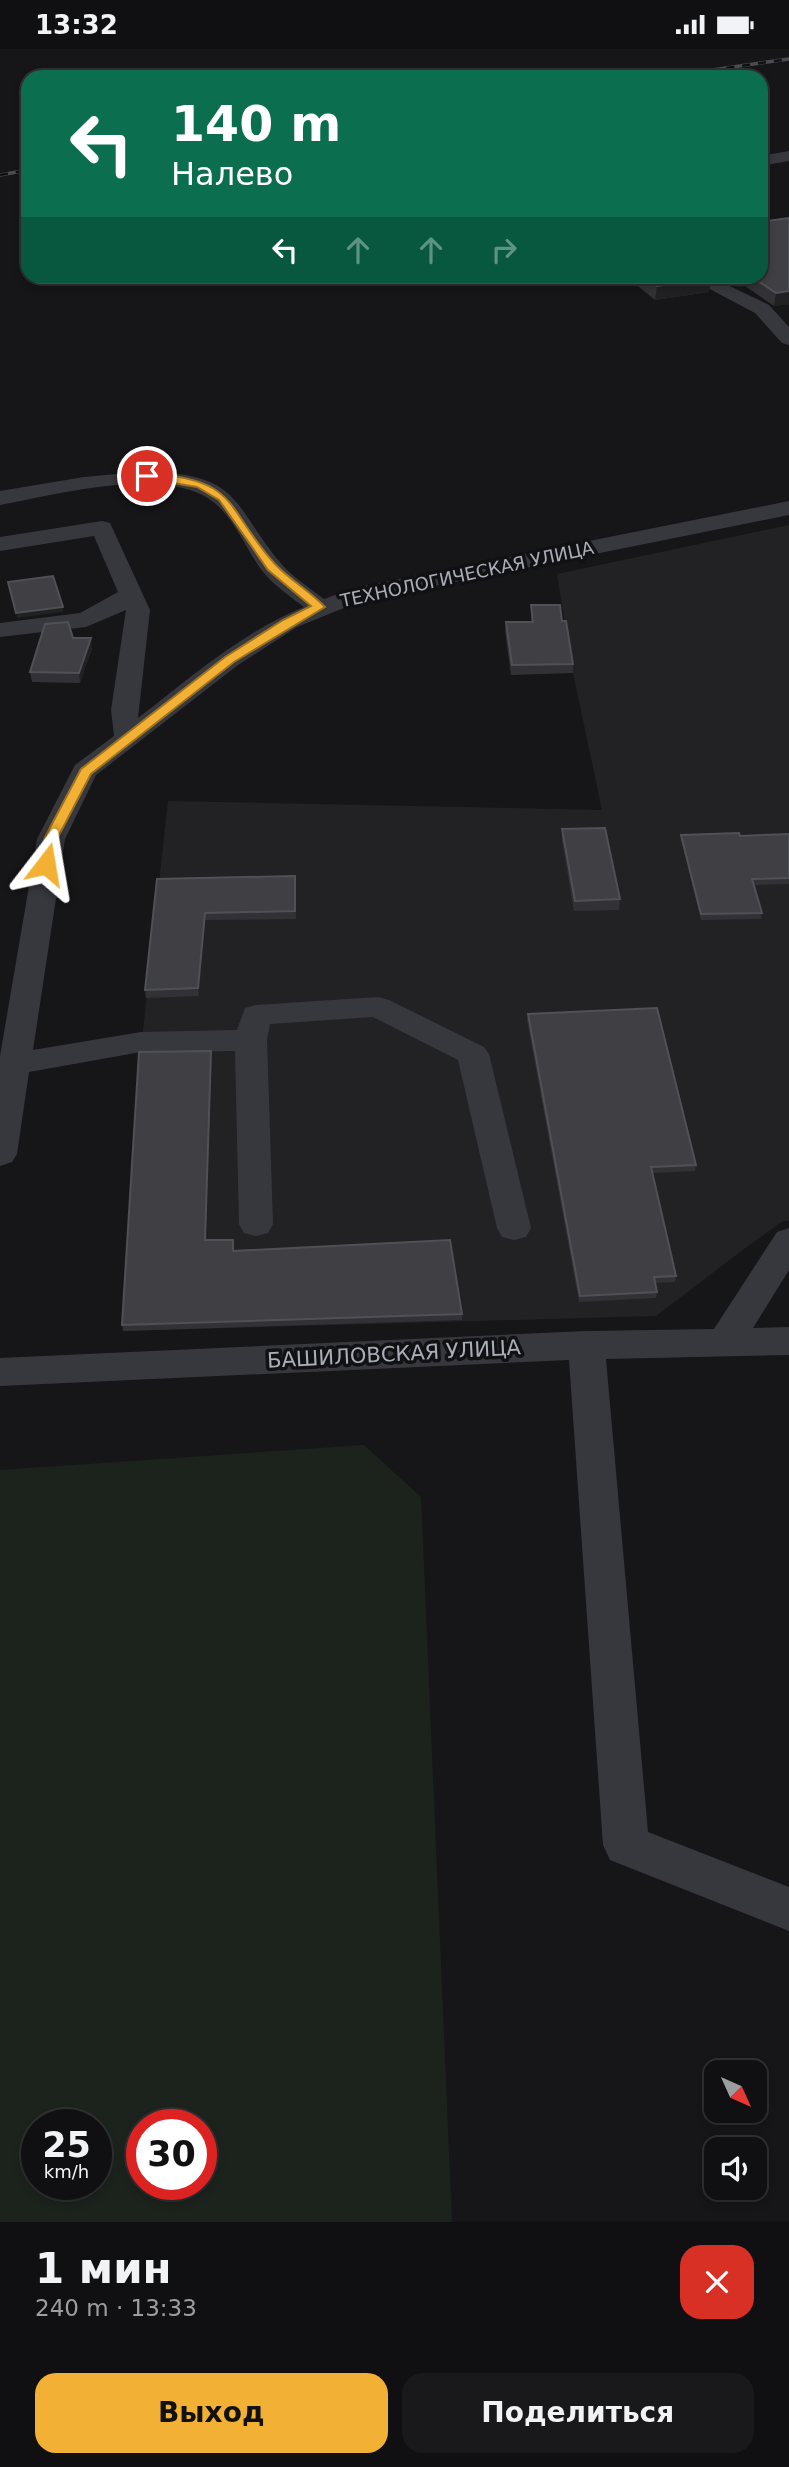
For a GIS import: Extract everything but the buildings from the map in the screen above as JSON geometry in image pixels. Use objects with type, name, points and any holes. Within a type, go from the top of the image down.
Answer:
[{"type":"street","points":[[768,160],[789,156]]},
{"type":"street","points":[[715,284],[762,309],[789,339]]},
{"type":"street","points":[[0,498],[147,476],[177,478],[201,485],[223,498],[272,567],[319,607]]},
{"type":"street","name":"ТЕХНОЛОГИЧЕСКАЯ УЛИЦА","points":[[0,1154],[51,839],[85,771],[229,660],[288,622],[319,607],[354,595],[789,508]]},
{"type":"street","points":[[0,544],[102,528],[138,610],[124,710],[127,738]]},
{"type":"street","points":[[0,630],[86,619],[131,595]]},
{"type":"street","points":[[257,1224],[251,1040],[256,1015],[378,1007],[473,1054],[514,1227]]},
{"type":"street","points":[[13,1064],[142,1042],[251,1040]]},
{"type":"street","points":[[725,1342],[789,1241]]},
{"type":"street","name":"БАШИЛОВСКАЯ УЛИЦА","points":[[0,1372],[586,1345],[789,1341]]},
{"type":"street","points":[[586,1345],[626,1845],[789,1909]]},
{"type":"shaded area","points":[[789,525],[789,1221],[783,1221],[656,1316],[123,1331],[140,1058],[168,801],[602,810],[573,673],[557,574]]},
{"type":"shaded area","points":[[364,1445],[421,1497],[452,2222],[0,2222],[0,1470]]},
{"type":"railway","points":[[712,70],[789,59]]},
{"type":"railway","points":[[0,175],[21,171]]},
{"type":"route","points":[[46,864],[51,839],[85,771],[229,660],[288,622],[319,607],[272,567],[223,498],[201,485],[177,478],[147,476]]}]
